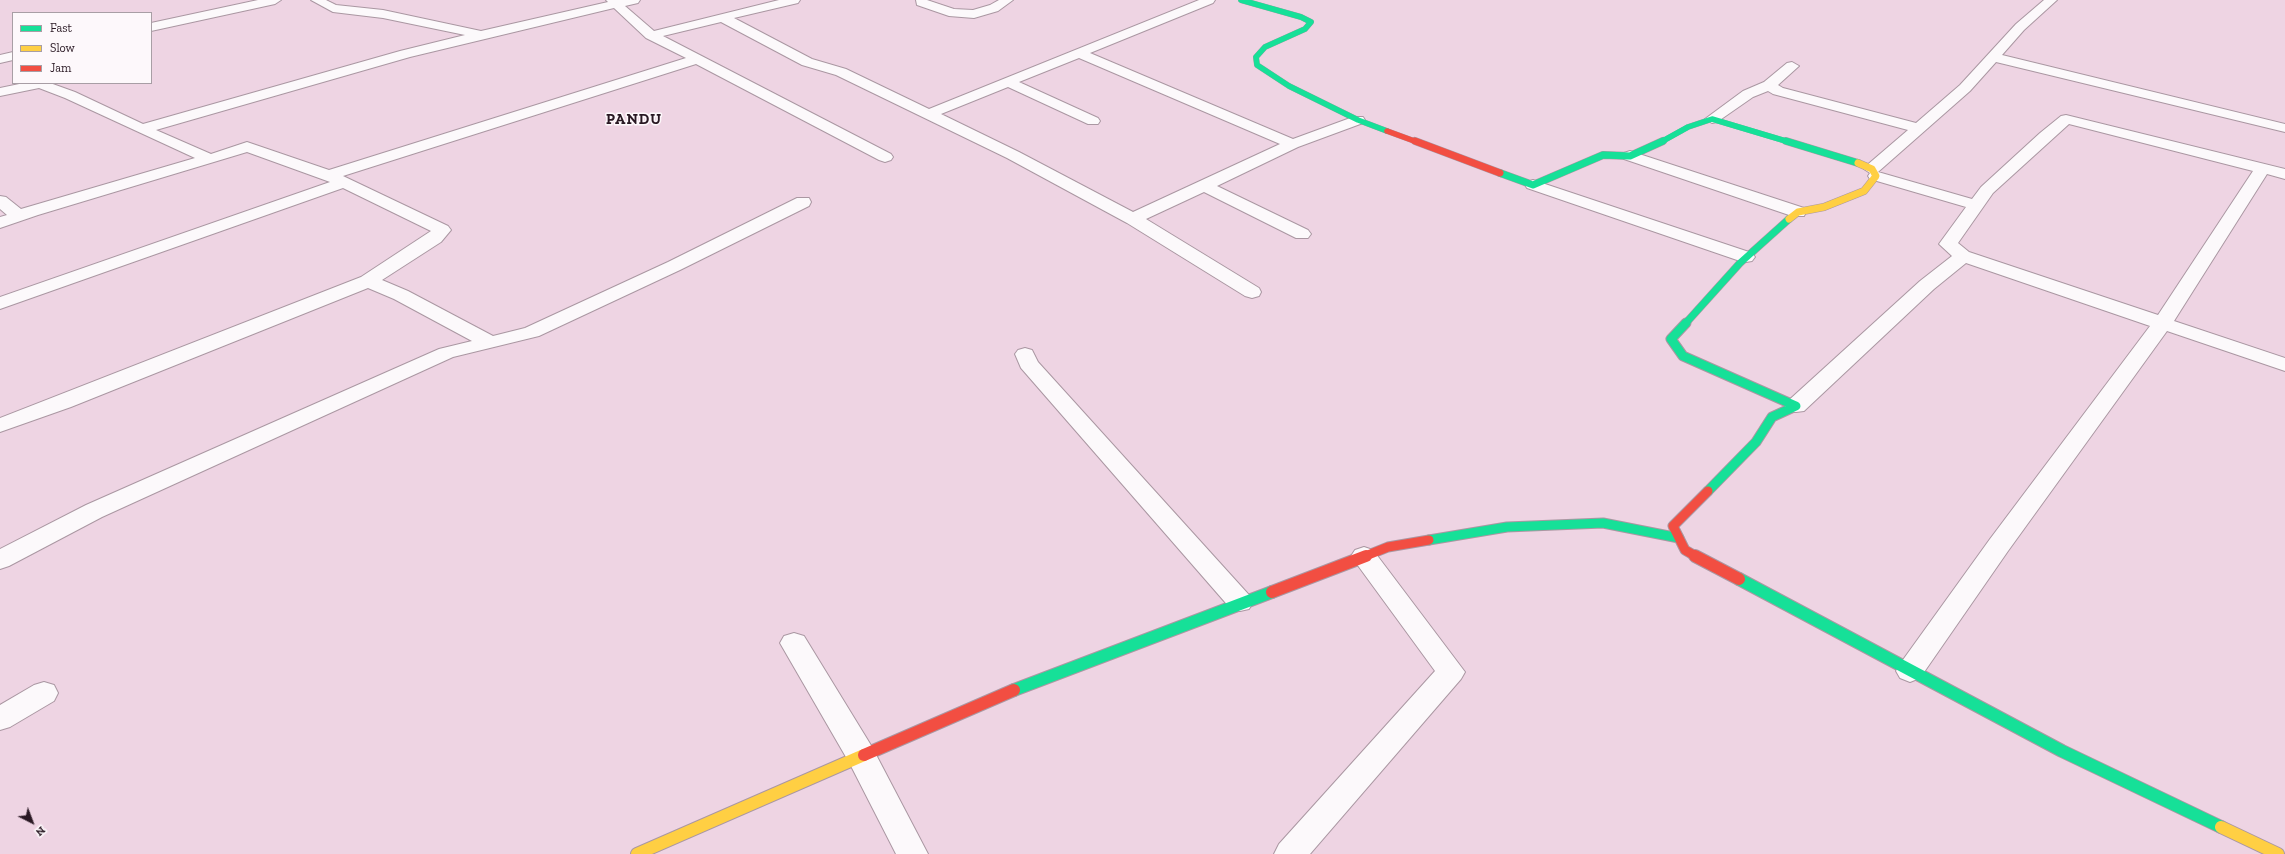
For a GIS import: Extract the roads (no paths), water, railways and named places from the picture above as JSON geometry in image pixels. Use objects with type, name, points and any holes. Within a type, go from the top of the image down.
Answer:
[{"type":"street","points":[[152,27],[275,0]]},
{"type":"street","points":[[317,0],[333,8],[382,14],[480,35]]},
{"type":"street","points":[[142,129],[301,82],[480,35],[614,2],[634,0]]},
{"type":"street","points":[[651,35],[794,0]]},
{"type":"street","points":[[921,2],[953,13],[974,14],[994,8],[1007,0]]},
{"type":"street","points":[[929,114],[1209,0]]},
{"type":"street","points":[[1241,0],[1301,17],[1311,22],[1305,29],[1265,47],[1256,57],[1257,65],[1289,86],[1358,120],[1533,184],[1746,257]]},
{"type":"street","points":[[1533,184],[1603,155],[1630,156],[1798,212],[1824,207],[1864,190],[1874,172],[1917,128],[1965,88],[2020,27],[2047,1]]},
{"type":"street","points":[[614,2],[651,35],[885,157]]},
{"type":"street","points":[[722,17],[807,62],[840,72],[1014,155],[1133,219],[1252,292]]},
{"type":"street","points":[[1079,53],[1292,144]]},
{"type":"street","points":[[0,59],[12,56]]},
{"type":"street","points":[[1993,57],[2285,128]]},
{"type":"street","points":[[0,303],[310,195],[336,178],[698,59]]},
{"type":"street","points":[[1630,156],[1658,144],[1688,127],[1712,119],[1748,94],[1769,85],[1792,66]]},
{"type":"street","points":[[1008,82],[1093,121]]},
{"type":"street","points":[[0,92],[40,84],[70,94],[142,129],[210,159]]},
{"type":"street","points":[[1769,85],[1778,91],[1917,128]]},
{"type":"street","points":[[1712,119],[1844,158],[1874,172],[1976,205]]},
{"type":"street","points":[[2285,174],[2066,119],[2045,136],[1987,190],[1948,244],[1963,256],[2285,365]]},
{"type":"street","points":[[1133,219],[1292,144],[1358,120]]},
{"type":"street","points":[[0,223],[247,147],[336,178],[442,230],[435,238],[368,280],[64,402],[0,425]]},
{"type":"street","points":[[1910,671],[1999,544],[2162,324],[2262,169]]},
{"type":"street","points":[[1204,186],[1302,234]]},
{"type":"street","points":[[0,201],[19,216]]},
{"type":"street","points":[[0,560],[94,511],[446,353],[532,332],[674,266],[802,202]]},
{"type":"street","points":[[1796,406],[1683,356],[1671,339],[1746,257],[1798,212]]},
{"type":"street","points":[[1963,256],[1866,340],[1796,406],[1772,417],[1756,442],[1673,526],[1685,550],[2062,751],[2278,854]]},
{"type":"street","points":[[368,280],[401,295],[490,342]]},
{"type":"street","points":[[1025,354],[1028,364],[1240,602]]},
{"type":"street","points":[[637,854],[1019,688],[1240,602],[1388,547],[1507,527],[1603,523],[1679,538]]},
{"type":"street","points":[[1290,854],[1451,672],[1364,556]]},
{"type":"street","points":[[794,643],[861,756],[912,854]]},
{"type":"street","points":[[0,719],[44,693]]},
{"type":"district","name":"PANDU","points":[[634,120]]}]
